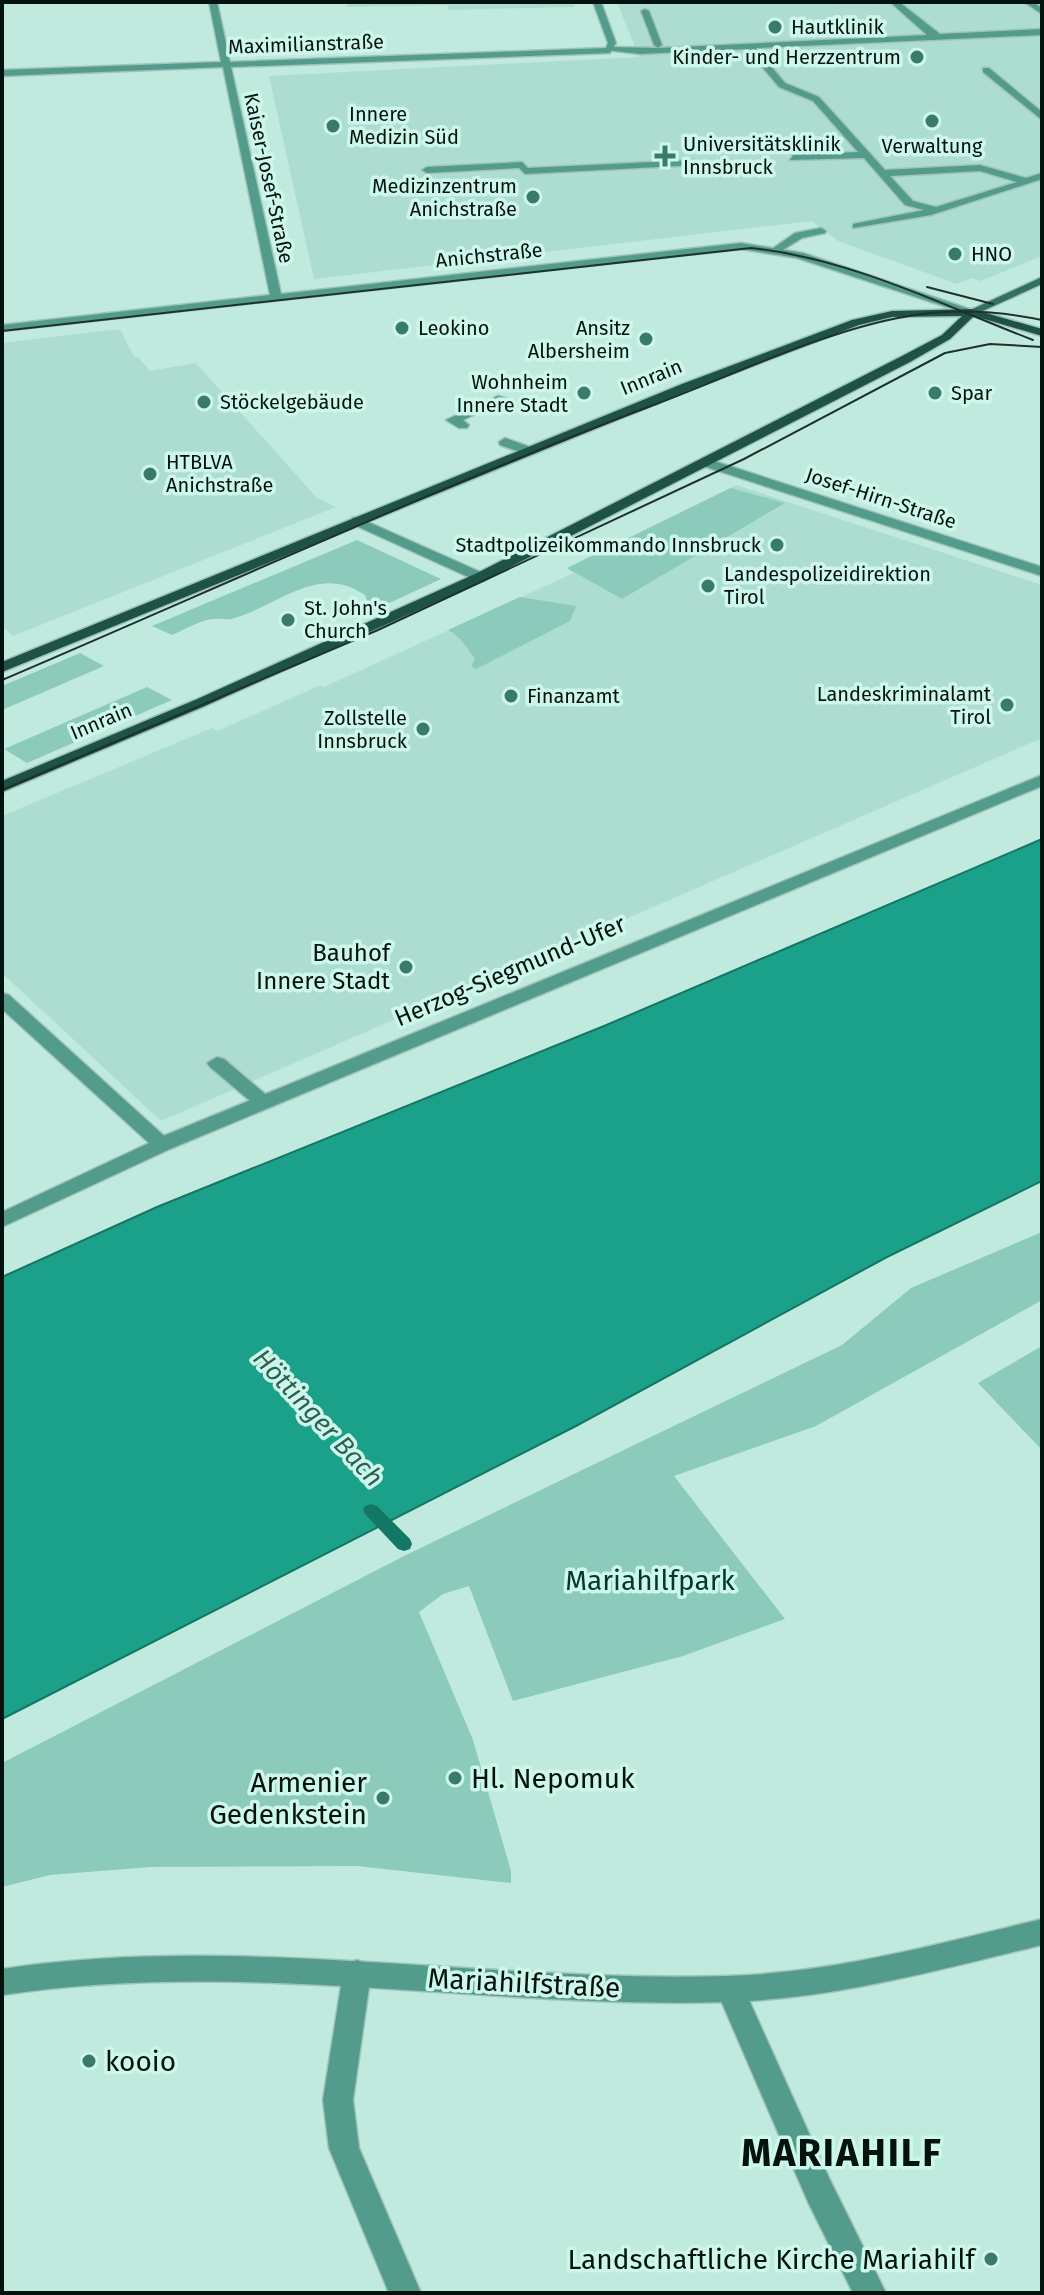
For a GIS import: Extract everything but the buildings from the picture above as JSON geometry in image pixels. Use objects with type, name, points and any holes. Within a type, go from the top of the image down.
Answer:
[{"type":"main road","name":"Innrain","points":[[2,785],[276,669],[480,577],[708,463],[946,337],[972,312],[1042,280]]},
{"type":"main road","name":"Innrain","points":[[2,667],[528,451],[856,322],[892,314],[972,312]]},
{"type":"main road","points":[[972,312],[1042,333]]},
{"type":"street","name":"Kaiser-Josef-Straße","points":[[213,2],[276,297]]},
{"type":"street","points":[[597,2],[612,43],[610,50]]},
{"type":"street","points":[[894,2],[932,35],[957,45]]},
{"type":"street","points":[[1028,2],[1042,12]]},
{"type":"street","points":[[645,11],[658,45]]},
{"type":"street","points":[[610,50],[658,45],[1039,32]]},
{"type":"street","points":[[610,50],[748,44]]},
{"type":"street","points":[[748,44],[782,85],[816,99],[909,203],[932,209]]},
{"type":"street","name":"Maximilianstraße","points":[[2,73],[610,50]]},
{"type":"street","points":[[986,70],[1042,117]]},
{"type":"street","points":[[793,158],[868,155]]},
{"type":"street","points":[[427,170],[522,165],[525,171],[694,163]]},
{"type":"street","points":[[883,173],[980,168],[1028,182]]},
{"type":"street","points":[[857,226],[894,221],[1042,176]]},
{"type":"street","points":[[777,249],[799,235],[821,231]]},
{"type":"street","name":"Anichstraße","points":[[2,328],[752,246],[777,249],[972,312]]},
{"type":"street","points":[[463,425],[452,420],[502,399]]},
{"type":"street","points":[[505,442],[528,451]]},
{"type":"street","name":"Josef-Hirn-Straße","points":[[708,463],[1042,572]]},
{"type":"street","points":[[357,521],[480,577]]},
{"type":"street","name":"Herzog-Siegmund-Ufer","points":[[2,1220],[163,1144],[1042,780]]},
{"type":"street","points":[[2,999],[163,1144]]},
{"type":"street","points":[[217,1063],[263,1102]]},
{"type":"street","name":"Mariahilfstraße","points":[[2,1982],[88,1973],[233,1969],[357,1973],[558,1986],[730,1989],[836,1978],[1042,1932]]},
{"type":"street","points":[[357,1973],[338,2100],[344,2148],[405,2293]]},
{"type":"street","points":[[730,1989],[819,2191],[870,2293]]},
{"type":"shaded area","points":[[347,2],[573,2],[575,7],[449,10],[448,5],[347,7]]},
{"type":"shaded area","name":"Universitätsklinik Innsbruck","points":[[617,2],[1042,2],[1042,256],[980,281],[972,278],[957,284],[838,241],[812,221],[314,279],[269,76],[639,57]]},
{"type":"shaded area","name":"HTBLVA Anichstraße","points":[[120,329],[134,357],[138,357],[150,371],[196,363],[317,498],[336,507],[13,636],[2,626],[2,343]]},
{"type":"shaded area","points":[[736,485],[1042,585],[1042,738],[161,1121],[2,973],[2,816],[212,728],[217,731],[321,685],[324,687],[574,573],[567,568]]},
{"type":"green space","points":[[731,488],[785,503],[622,599],[567,568]]},
{"type":"green space","points":[[357,540],[441,579],[355,619],[368,603],[365,595],[348,586],[331,583],[298,590],[231,619],[203,621],[172,635],[152,626]]},
{"type":"green space","points":[[520,597],[576,606],[570,621],[476,669],[471,666],[475,659],[460,639],[448,630]]},
{"type":"green space","points":[[80,653],[104,666],[2,710],[2,686]]},
{"type":"green space","points":[[147,687],[172,700],[27,763],[4,749]]},
{"type":"green space","name":"Mariahilfpark","points":[[1042,1232],[1042,1300],[816,1426],[674,1476],[785,1619],[683,1656],[513,1701],[469,1586],[443,1594],[419,1612],[473,1740],[511,1871],[511,1883],[357,1866],[151,1867],[50,1875],[2,1887],[2,1763],[406,1555],[842,1345],[911,1288]]},
{"type":"green space","points":[[1042,1346],[1042,1450],[978,1383]]},
{"type":"water","points":[[1042,839],[1042,1181],[887,1257],[576,1426],[2,1719],[2,1277],[157,1207],[604,1026]]},
{"type":"waterway","name":"Höttinger Bach","points":[[371,1510],[404,1544]]},
{"type":"tram line","points":[[2,331],[751,248],[860,272],[964,312]]},
{"type":"tram line","points":[[927,287],[993,304]]},
{"type":"tram line","points":[[2,680],[493,469],[808,344],[898,318],[964,312]]},
{"type":"tram line","points":[[964,312],[988,312],[1042,320]]},
{"type":"tram line","points":[[964,312],[1033,340]]},
{"type":"tram line","points":[[2,790],[378,630],[744,459],[945,353],[990,344],[1042,347]]},
{"type":"place","name":"Hautklinik","points":[[775,27]]},
{"type":"place","name":"Kinder- und Herzzentrum","points":[[917,57]]},
{"type":"place","name":"Verwaltung","points":[[932,121]]},
{"type":"place","name":"Innere Medizin Süd","points":[[333,126]]},
{"type":"place","name":"Universitätsklinik Innsbruck","points":[[665,156]]},
{"type":"place","name":"Medizinzentrum Anichstraße","points":[[533,197]]},
{"type":"place","name":"HNO","points":[[955,254]]},
{"type":"place","name":"Leokino","points":[[402,328]]},
{"type":"place","name":"Ansitz Albersheim","points":[[646,339]]},
{"type":"place","name":"Wohnheim Innere Stadt","points":[[584,393]]},
{"type":"place","name":"Spar","points":[[935,393]]},
{"type":"place","name":"Stöckelgebäude","points":[[204,402]]},
{"type":"place","name":"HTBLVA Anichstraße","points":[[150,474]]},
{"type":"place","name":"Stadtpolizeikommando Innsbruck","points":[[777,545]]},
{"type":"place","name":"Landespolizeidirektion Tirol","points":[[708,586]]},
{"type":"place","name":"St. John's Church","points":[[288,620]]},
{"type":"place","name":"Finanzamt","points":[[511,696]]},
{"type":"place","name":"Landeskriminalamt Tirol","points":[[1007,705]]},
{"type":"place","name":"Zollstelle Innsbruck","points":[[423,729]]},
{"type":"place","name":"Bauhof Innere Stadt","points":[[406,967]]},
{"type":"place","name":"Hl. Nepomuk","points":[[455,1778]]},
{"type":"place","name":"Armenier Gedenkstein","points":[[383,1798]]},
{"type":"place","name":"kooio","points":[[89,2061]]},
{"type":"place","name":"Landschaftliche Kirche Mariahilf","points":[[991,2259]]},
{"type":"district","name":"MARIAHILF","points":[[842,2153]]}]
